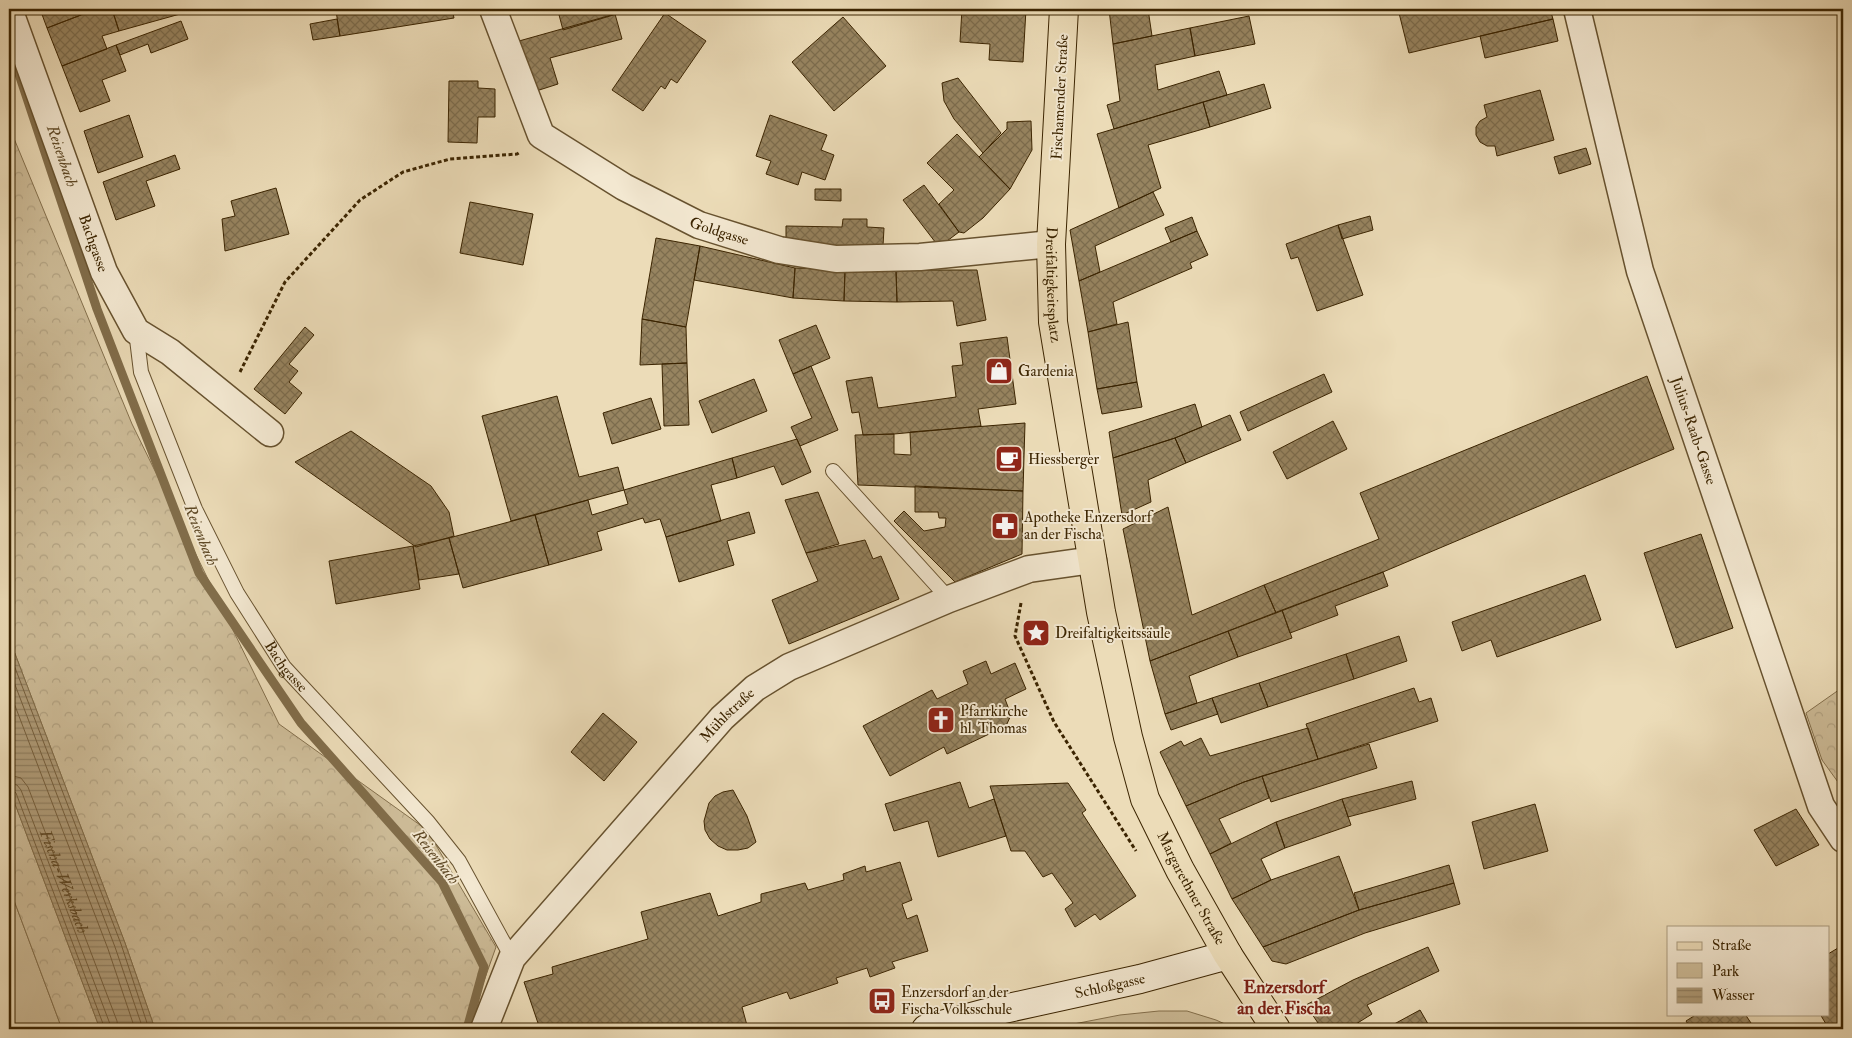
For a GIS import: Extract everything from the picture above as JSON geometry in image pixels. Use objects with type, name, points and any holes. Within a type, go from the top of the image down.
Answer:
[{"type":"main road","name":"Fischamender Straße","points":[[1055,185],[1064,9]]},
{"type":"main road","name":"Dreifaltigkeitsplatz","points":[[1055,185],[1051,244],[1053,322],[1101,612],[1128,737]]},
{"type":"main road","name":"Margarethner Straße","points":[[1128,737],[1146,799],[1180,870],[1228,955],[1276,1029]]},
{"type":"street","name":"Bachgasse","points":[[9,9],[104,272],[136,331],[170,352],[270,433]]},
{"type":"street","points":[[493,9],[541,135]]},
{"type":"street","name":"Julius-Raab-Gasse","points":[[1577,9],[1640,271],[1821,806],[1843,839]]},
{"type":"street","name":"Goldgasse","points":[[541,135],[624,187],[699,225],[778,250],[836,259],[911,257],[1051,244]]},
{"type":"street","name":"Mühlstraße","points":[[484,1029],[512,958],[722,718],[754,688],[789,667],[949,599],[1029,569],[1092,560]]},
{"type":"street","name":"Schloßgasse","points":[[926,1029],[993,1020],[1228,955]]},
{"type":"lane","name":"Bachgasse","points":[[136,331],[141,372],[195,509],[237,592],[284,667],[428,822],[459,861],[512,958]]},
{"type":"lane","points":[[834,470],[949,599]]},
{"type":"path","points":[[222,394],[242,369],[285,282],[360,200],[403,172],[450,159],[517,154],[541,135]]},
{"type":"path","points":[[1015,636],[1054,722],[1142,859]]},
{"type":"green space","points":[[9,119],[13,136],[132,424],[279,724],[427,830],[496,947],[467,1029],[155,1029],[125,943],[9,638]]},
{"type":"green space","points":[[1843,687],[1843,789],[1822,760],[1806,713]]},
{"type":"green space","points":[[9,788],[100,1029],[62,1029],[9,887]]},
{"type":"green space","points":[[9,887],[62,1029],[9,1029]]},
{"type":"green space","points":[[1159,1011],[1187,1011],[1216,1020],[1236,1029],[1048,1029],[1120,1015]]},
{"type":"water","name":"Fischa-Werksbach","points":[[9,638],[125,943],[155,1029],[100,1029],[9,788]]},
{"type":"building","points":[[40,9],[78,9],[81,15],[47,28]]},
{"type":"building","points":[[104,9],[112,9],[119,31],[102,36],[107,49],[62,66],[47,28],[81,15]]},
{"type":"building","points":[[112,9],[198,9],[119,31]]},
{"type":"building","points":[[350,9],[452,9],[454,18],[340,36],[336,11]]},
{"type":"building","points":[[565,9],[620,9],[620,13],[563,30],[558,11]]},
{"type":"building","points":[[962,9],[1026,9],[1023,62],[989,60],[990,44],[960,42]]},
{"type":"building","points":[[1109,9],[1148,9],[1152,36],[1113,44]]},
{"type":"building","points":[[1398,9],[1550,9],[1553,19],[1409,53]]},
{"type":"building","points":[[665,13],[706,41],[677,83],[671,79],[665,89],[661,86],[643,111],[612,90]]},
{"type":"building","points":[[615,14],[622,39],[550,58],[558,84],[533,92],[519,41]]},
{"type":"building","points":[[1249,16],[1255,44],[1195,56],[1190,28]]},
{"type":"building","points":[[843,17],[886,66],[834,111],[792,62]]},
{"type":"building","points":[[337,19],[340,36],[313,40],[310,24]]},
{"type":"building","points":[[1553,19],[1558,41],[1485,58],[1480,36]]},
{"type":"building","points":[[181,21],[188,39],[151,53],[148,44],[120,55],[116,45]]},
{"type":"building","points":[[1190,28],[1195,56],[1155,65],[1158,90],[1219,71],[1227,95],[1114,129],[1107,105],[1120,101],[1113,44]]},
{"type":"building","points":[[116,45],[126,71],[102,80],[110,101],[80,112],[62,66]]},
{"type":"building","points":[[958,78],[1001,133],[983,153],[954,119],[944,101],[942,83]]},
{"type":"building","points":[[449,81],[478,81],[478,88],[495,89],[495,117],[478,117],[477,143],[448,142]]},
{"type":"building","points":[[1264,84],[1271,108],[1210,127],[1203,102]]},
{"type":"building","points":[[1540,90],[1554,140],[1497,156],[1495,146],[1487,146],[1480,142],[1476,135],[1476,127],[1480,121],[1487,117],[1484,105]]},
{"type":"building","points":[[1203,102],[1210,127],[1148,145],[1161,188],[1119,208],[1097,134]]},
{"type":"building","points":[[129,115],[143,157],[98,173],[84,131]]},
{"type":"building","points":[[770,115],[827,135],[821,150],[834,155],[825,180],[802,172],[798,185],[766,174],[771,161],[756,156]]},
{"type":"building","points":[[1031,121],[1032,150],[1010,189],[979,157],[1007,129],[1007,122]]},
{"type":"building","points":[[957,134],[1010,189],[983,218],[964,233],[959,232],[939,204],[954,190],[927,163]]},
{"type":"building","points":[[1586,148],[1591,164],[1559,174],[1554,157]]},
{"type":"building","points":[[175,155],[180,169],[146,181],[155,206],[116,220],[103,182]]},
{"type":"building","points":[[924,185],[959,232],[939,247],[903,200]]},
{"type":"building","points":[[276,188],[289,234],[225,251],[222,219],[235,216],[231,201]]},
{"type":"building","points":[[815,189],[841,189],[841,201],[815,200]]},
{"type":"building","points":[[1153,192],[1164,215],[1095,246],[1100,272],[1079,281],[1070,230]]},
{"type":"building","points":[[470,202],[533,214],[523,265],[460,253]]},
{"type":"building","points":[[1370,216],[1373,230],[1342,239],[1338,225]]},
{"type":"building","points":[[1192,217],[1197,231],[1171,242],[1165,228]]},
{"type":"building","points":[[843,219],[867,219],[867,227],[884,228],[883,246],[802,245],[786,239],[786,226],[842,227]]},
{"type":"building","points":[[1338,225],[1363,295],[1317,311],[1298,257],[1291,259],[1286,244]]},
{"type":"building","points":[[1197,231],[1208,255],[1190,263],[1192,268],[1113,302],[1117,324],[1088,332],[1079,281]]},
{"type":"building","points":[[656,238],[700,246],[686,327],[642,319]]},
{"type":"building","points":[[700,246],[795,268],[793,298],[694,280]]},
{"type":"building","points":[[795,268],[845,270],[844,301],[793,298]]},
{"type":"building","points":[[845,270],[896,270],[897,302],[844,301]]},
{"type":"building","points":[[896,270],[977,270],[986,320],[957,326],[953,301],[897,302]]},
{"type":"building","points":[[642,319],[686,327],[687,363],[640,365]]},
{"type":"building","points":[[1128,322],[1137,382],[1097,389],[1088,332]]},
{"type":"building","points":[[816,325],[830,358],[793,374],[779,340]]},
{"type":"building","points":[[305,327],[314,335],[289,364],[298,371],[289,382],[302,393],[285,414],[254,389]]},
{"type":"building","points":[[1007,337],[1016,404],[978,409],[981,426],[863,435],[859,412],[852,413],[846,381],[872,377],[878,408],[956,397],[952,366],[963,365],[960,343]]},
{"type":"building","points":[[687,363],[689,425],[664,426],[662,364]]},
{"type":"building","points":[[811,366],[838,430],[800,446],[791,427],[812,418],[793,374]]},
{"type":"building","points":[[1324,374],[1332,392],[1248,431],[1240,412]]},
{"type":"building","points":[[1647,376],[1674,449],[1383,572],[1276,613],[1264,585],[1379,539],[1360,493]]},
{"type":"building","points":[[754,379],[767,411],[712,433],[699,401]]},
{"type":"building","points":[[1137,382],[1142,407],[1102,414],[1097,389]]},
{"type":"building","points":[[557,396],[579,477],[618,467],[624,490],[511,521],[482,416]]},
{"type":"building","points":[[651,398],[661,429],[612,444],[603,413]]},
{"type":"building","points":[[1195,404],[1202,427],[1175,438],[1113,458],[1109,432]]},
{"type":"building","points":[[1230,415],[1241,440],[1186,463],[1175,438]]},
{"type":"building","points":[[1333,421],[1347,449],[1287,479],[1273,452]]},
{"type":"building","points":[[1025,423],[1023,491],[858,485],[855,435],[894,434],[894,454],[911,455],[910,432]]},
{"type":"building","points":[[351,431],[431,486],[449,512],[454,536],[416,547],[295,462]]},
{"type":"building","points":[[1175,438],[1186,463],[1148,480],[1151,502],[1122,515],[1113,458]]},
{"type":"building","points":[[797,439],[811,472],[782,485],[774,466],[737,478],[732,458]]},
{"type":"building","points":[[732,458],[737,478],[711,485],[721,521],[666,537],[660,519],[645,523],[643,518],[597,532],[602,550],[549,565],[535,515],[588,500],[592,515],[628,504],[624,490]]},
{"type":"building","points":[[915,486],[1023,491],[1022,554],[955,582],[894,521],[904,511],[924,531],[945,527],[946,518],[939,518],[938,512],[915,512]]},
{"type":"building","points":[[818,492],[839,544],[806,553],[785,500]]},
{"type":"building","points":[[1168,507],[1192,615],[1264,585],[1276,613],[1150,661],[1123,529]]},
{"type":"building","points":[[749,512],[755,533],[727,541],[734,565],[679,582],[666,537]]},
{"type":"building","points":[[535,515],[549,565],[463,588],[449,538]]},
{"type":"building","points":[[1701,534],[1733,628],[1676,648],[1644,553]]},
{"type":"building","points":[[449,538],[459,574],[419,580],[413,546]]},
{"type":"building","points":[[865,540],[873,559],[881,556],[899,599],[789,644],[772,600],[818,581],[806,553]]},
{"type":"building","points":[[413,546],[420,589],[336,604],[329,561]]},
{"type":"building","points":[[1383,572],[1388,586],[1335,606],[1338,615],[1290,633],[1282,610]]},
{"type":"building","points":[[1585,575],[1601,620],[1497,657],[1491,640],[1462,651],[1452,622]]},
{"type":"building","points":[[1282,610],[1292,638],[1238,657],[1228,631]]},
{"type":"building","points":[[1228,631],[1238,657],[1189,676],[1197,703],[1165,714],[1150,661]]},
{"type":"building","points":[[1399,636],[1407,661],[1354,679],[1346,654]]},
{"type":"building","points":[[1346,654],[1354,679],[1268,707],[1259,683]]},
{"type":"building","name":"Pfarrkirche hl. Thomas","points":[[986,661],[991,674],[1015,663],[1026,689],[1005,699],[1011,715],[1006,726],[947,754],[944,747],[890,776],[863,726],[932,690],[937,699],[968,684],[963,671]]},
{"type":"building","points":[[1259,683],[1268,707],[1221,723],[1212,698]]},
{"type":"building","points":[[1414,688],[1419,702],[1431,698],[1438,721],[1318,759],[1306,724]]},
{"type":"building","points":[[1212,698],[1218,714],[1171,730],[1165,714]]},
{"type":"building","points":[[603,713],[637,742],[604,781],[571,752]]},
{"type":"building","points":[[1308,728],[1318,759],[1244,782],[1186,806],[1160,752],[1181,741],[1184,746],[1201,738],[1210,756]]},
{"type":"building","points":[[1369,744],[1377,768],[1271,802],[1262,776]]},
{"type":"building","points":[[1262,776],[1269,798],[1219,819],[1231,843],[1210,854],[1186,806]]},
{"type":"building","points":[[1412,781],[1416,799],[1348,817],[1342,799]]},
{"type":"building","points":[[960,782],[969,808],[994,799],[1006,836],[938,857],[928,821],[894,831],[885,804]]},
{"type":"building","points":[[1068,783],[1086,810],[1082,813],[1136,896],[1100,920],[1095,914],[1075,927],[1065,909],[1073,903],[1052,873],[1043,877],[1025,851],[1011,851],[990,786]]},
{"type":"building","points":[[733,790],[747,816],[756,842],[748,848],[727,850],[718,846],[710,839],[705,830],[704,821],[709,803],[715,796]]},
{"type":"building","points":[[1342,799],[1351,825],[1285,848],[1276,822]]},
{"type":"building","points":[[1535,804],[1548,851],[1484,869],[1472,822]]},
{"type":"building","points":[[1796,809],[1819,845],[1776,866],[1754,830]]},
{"type":"building","points":[[1276,822],[1285,848],[1261,859],[1271,880],[1232,899],[1210,854]]},
{"type":"building","points":[[1339,856],[1359,910],[1263,947],[1232,899],[1271,880]]},
{"type":"building","points":[[900,862],[912,900],[902,904],[907,919],[917,915],[928,951],[892,962],[895,968],[870,977],[867,968],[836,978],[838,983],[790,999],[787,992],[742,1007],[748,1029],[540,1029],[524,982],[553,974],[552,967],[648,939],[641,912],[710,893],[718,916],[761,902],[761,894],[805,883],[808,890],[844,880],[843,874],[865,866],[866,872]]},
{"type":"building","points":[[1449,865],[1454,883],[1359,910],[1354,893]]},
{"type":"building","points":[[1454,883],[1460,904],[1365,933],[1286,964],[1272,961],[1263,947],[1359,910]]},
{"type":"building","points":[[1843,945],[1843,1029],[1829,1029],[1821,1016],[1830,1016],[1830,953]]},
{"type":"building","points":[[1428,947],[1439,971],[1367,1005],[1372,1014],[1348,1029],[1322,1029],[1306,1005],[1353,980]]},
{"type":"building","points":[[1420,1010],[1431,1029],[1385,1029]]},
{"type":"building","points":[[1694,1016],[1746,1016],[1755,1029],[1691,1029],[1686,1021]]},
{"type":"waterway","name":"Reisenbach","points":[[17,68],[97,309],[199,573],[301,723],[442,882],[484,967],[467,1029]]},
{"type":"place","name":"Gardenia","points":[[999,371]]},
{"type":"place","name":"Hiessberger","points":[[1009,459]]},
{"type":"place","name":"Apotheke Enzersdorf an der Fischa","points":[[1005,526]]},
{"type":"place","name":"Dreifaltigkeitssäule","points":[[1036,633]]},
{"type":"place","name":"Pfarrkirche hl. Thomas","points":[[941,720]]},
{"type":"place","name":"Enzersdorf an der Fischa Volksschule","points":[[882,1001]]},
{"type":"district","name":"Enzersdorf an der Fischa","points":[[1284,998]]}]
